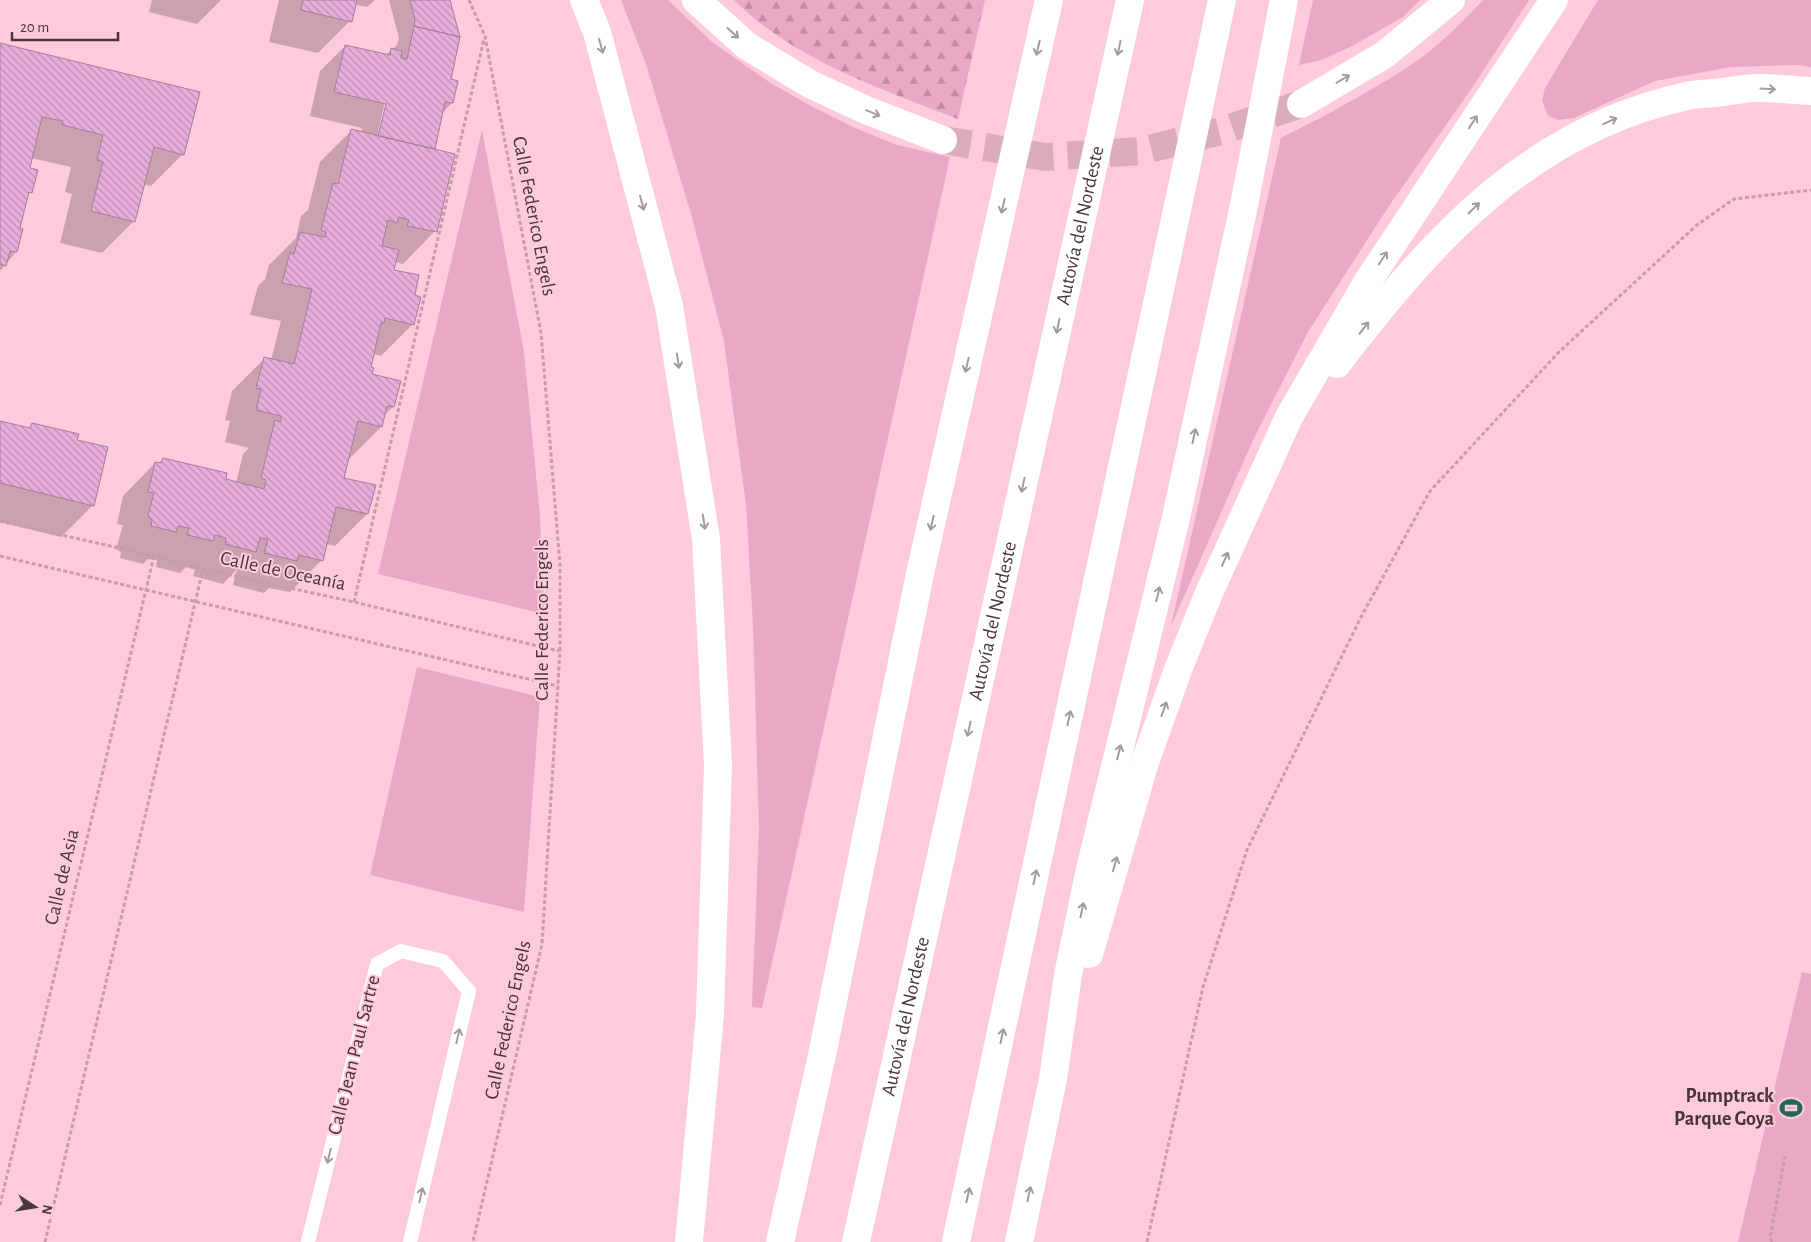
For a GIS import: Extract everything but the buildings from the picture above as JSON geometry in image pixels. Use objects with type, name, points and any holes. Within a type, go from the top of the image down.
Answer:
[{"type":"highway","points":[[584,0],[597,32],[669,306],[706,539],[718,765],[710,1014],[689,1242]]},
{"type":"highway","points":[[696,0],[747,46],[810,84],[866,110],[943,140]]},
{"type":"highway","points":[[780,1242],[822,1055],[921,569],[1049,0]]},
{"type":"highway","name":"Autovía del Nordeste","points":[[856,1242],[1130,0]]},
{"type":"highway","points":[[956,1242],[1222,0]]},
{"type":"highway","points":[[1019,1242],[1053,1079],[1068,975],[1090,869],[1175,522],[1243,210],[1284,0]]},
{"type":"highway","points":[[1301,104],[1384,55],[1451,0]]},
{"type":"highway","points":[[1053,1079],[1145,762],[1179,667],[1205,602],[1289,417],[1368,282],[1554,0]]},
{"type":"highway","points":[[1251,500],[1335,366],[1381,307],[1429,251],[1480,202],[1529,165],[1575,136],[1625,114],[1687,96],[1757,88],[1811,91]]},
{"type":"lane","name":"Calle Jean Paul Sartre","points":[[308,1242],[377,964],[401,951],[443,961],[469,991],[410,1242]]},
{"type":"path","name":"Calle Federico Engels","points":[[469,0],[485,36],[541,333],[560,564],[560,651],[542,944],[473,1242]]},
{"type":"path","points":[[354,602],[485,36]]},
{"type":"path","points":[[1147,1242],[1203,987],[1247,850],[1360,619],[1430,491],[1559,352],[1697,225],[1734,199],[1811,190]]},
{"type":"path","name":"Calle de Oceanía","points":[[0,521],[560,651]]},
{"type":"path","points":[[0,556],[558,686]]},
{"type":"path","name":"Calle de Asia","points":[[0,1204],[154,556]]},
{"type":"path","points":[[46,1242],[203,569]]},
{"type":"path","points":[[1772,1242],[1770,1238],[1785,1156]]},
{"type":"green space","points":[[621,0],[668,0],[711,41],[769,82],[811,106],[853,127],[897,145],[950,157],[762,1008],[752,1007],[759,829],[753,624],[746,505],[724,341],[691,214],[646,64]]},
{"type":"green space","points":[[734,0],[985,0],[958,119],[868,84],[810,56],[783,40]]},
{"type":"green space","points":[[1313,0],[1420,0],[1403,17],[1352,46],[1322,60],[1299,65]]},
{"type":"green space","points":[[1483,0],[1529,0],[1472,88],[1389,206],[1308,332],[1254,438],[1171,626],[1281,138],[1368,92],[1418,60],[1444,39]]},
{"type":"green space","points":[[1598,0],[1811,0],[1811,67],[1797,65],[1731,67],[1655,81],[1574,118],[1558,120],[1548,116],[1542,101],[1545,88]]},
{"type":"green space","points":[[482,130],[524,352],[540,516],[544,614],[378,574]]},
{"type":"green space","points":[[417,667],[540,697],[524,912],[370,875]]},
{"type":"green space","name":"Pumptrack Parque Goya","points":[[1802,972],[1811,974],[1811,1242],[1738,1242]]},
{"type":"tunnel","points":[[943,140],[1045,157],[1141,151],[1221,131],[1301,104]]},
{"type":"place","name":"Pumptrack Parque Goya","points":[[1791,1108]]}]
